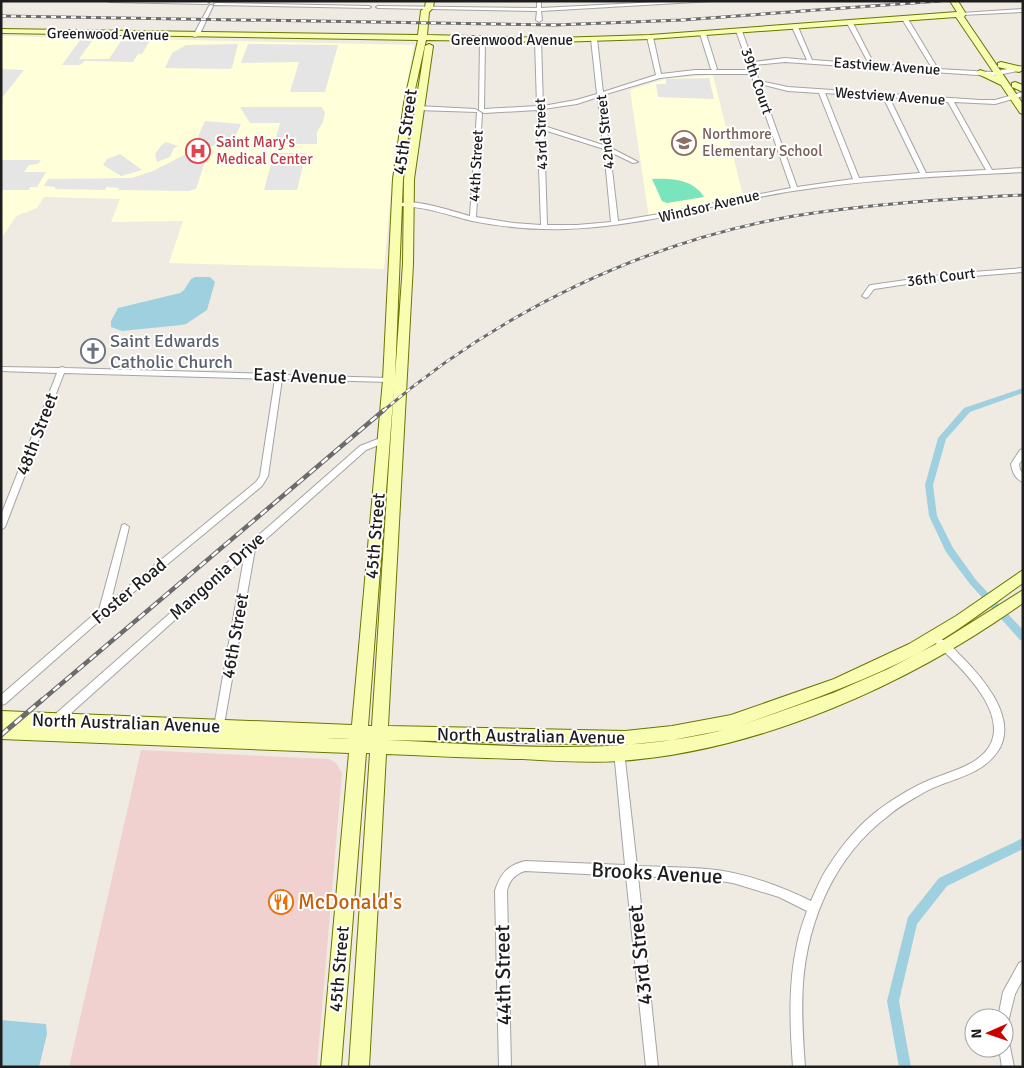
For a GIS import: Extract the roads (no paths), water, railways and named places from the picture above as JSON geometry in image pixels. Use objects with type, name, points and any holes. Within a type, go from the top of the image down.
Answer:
[{"type":"main road","points":[[954,1],[962,14],[970,18],[1001,65],[1004,83]]},
{"type":"main road","name":"45th Street","points":[[359,1067],[408,264],[402,204],[418,108],[425,40],[425,12],[429,4]]},
{"type":"main road","points":[[962,14],[960,17],[1020,96]]},
{"type":"main road","name":"Greenwood Avenue","points":[[1,31],[425,40],[538,40],[703,34],[962,14]]},
{"type":"main road","name":"45th Street","points":[[331,1067],[389,380],[408,103],[425,40]]},
{"type":"main road","points":[[1001,65],[1021,69]]},
{"type":"main road","points":[[980,73],[1004,83],[1020,96]]},
{"type":"main road","points":[[1002,100],[1020,96]]},
{"type":"main road","name":"North Australian Avenue","points":[[1,732],[359,739],[617,738],[672,733],[731,722],[839,682],[914,648],[1023,575]]},
{"type":"main road","name":"North Australian Avenue","points":[[378,739],[619,755],[697,745],[755,729],[876,683],[945,647],[988,620],[1018,598]]},
{"type":"main road","name":"North Australian Avenue","points":[[1,718],[219,727],[359,739]]},
{"type":"street","points":[[110,1],[374,5],[429,4],[486,9],[540,10],[712,1]]},
{"type":"street","points":[[486,1],[486,9]]},
{"type":"street","points":[[539,1],[540,20]]},
{"type":"street","points":[[592,1],[593,8]]},
{"type":"street","points":[[196,36],[212,3]]},
{"type":"street","name":"Greenwood Avenue","points":[[962,14],[1022,10]]},
{"type":"street","points":[[904,19],[934,69]]},
{"type":"street","points":[[850,23],[872,65]]},
{"type":"street","points":[[795,27],[810,61]]},
{"type":"street","name":"39th Court","points":[[739,31],[794,188]]},
{"type":"street","points":[[703,34],[714,69]]},
{"type":"street","points":[[650,37],[659,76]]},
{"type":"street","name":"42nd Street","points":[[594,39],[615,224]]},
{"type":"street","name":"44th Street","points":[[474,219],[482,40]]},
{"type":"street","name":"43rd Street","points":[[538,40],[544,228]]},
{"type":"street","name":"Eastview Avenue","points":[[750,64],[777,60],[810,61],[980,73],[1002,73],[1021,69]]},
{"type":"street","points":[[418,108],[480,111],[541,108],[601,96],[659,76],[700,72],[753,72]]},
{"type":"street","name":"Westview Avenue","points":[[757,82],[776,88],[984,102],[1002,100]]},
{"type":"street","points":[[821,91],[857,180]]},
{"type":"street","points":[[885,96],[924,175]]},
{"type":"street","points":[[950,100],[990,171]]},
{"type":"street","points":[[541,127],[606,148],[635,162]]},
{"type":"street","name":"Windsor Avenue","points":[[402,204],[424,206],[474,219],[544,228],[615,224],[646,220],[728,200],[794,188],[857,180],[1023,170]]},
{"type":"street","name":"36th Court","points":[[866,296],[871,287],[893,283],[954,275],[1023,270]]},
{"type":"street","name":"East Avenue","points":[[1,369],[62,369],[389,380]]},
{"type":"street","name":"48th Street","points":[[1,527],[62,369]]},
{"type":"street","name":"Foster Road","points":[[1,701],[103,612],[259,484],[264,476],[279,376]]},
{"type":"street","name":"Mangonia Drive","points":[[56,720],[363,448],[383,440]]},
{"type":"street","points":[[1023,452],[1014,464],[1016,471],[1023,479]]},
{"type":"street","points":[[103,612],[125,527]]},
{"type":"street","name":"46th Street","points":[[219,727],[251,546]]},
{"type":"street","points":[[799,1067],[796,1038],[795,989],[803,938],[813,908],[837,861],[864,828],[905,797],[978,764],[988,756],[995,746],[999,726],[995,707],[984,689],[934,636]]},
{"type":"street","name":"43rd Street","points":[[617,738],[652,1067]]},
{"type":"street","name":"Brooks Avenue","points":[[503,884],[511,872],[525,866],[733,878],[781,892],[813,908]]},
{"type":"street","name":"44th Street","points":[[503,884],[505,1067]]},
{"type":"street","points":[[1006,1008],[1009,992],[1023,966]]},
{"type":"water","points":[[195,277],[210,277],[215,282],[207,310],[186,324],[122,331],[111,327],[111,321],[118,308],[180,293],[191,279]]},
{"type":"water","points":[[1,1020],[46,1024],[47,1034],[39,1067],[1,1067]]},
{"type":"waterway","points":[[1023,390],[967,410],[942,438],[929,485],[933,516],[949,550],[973,582],[1023,637]]},
{"type":"waterway","points":[[905,1067],[893,1001],[912,921],[943,882],[1023,843]]},
{"type":"railway","points":[[1,16],[555,25],[682,20],[940,1]]},
{"type":"railway","points":[[383,411],[428,375],[475,342],[524,313],[576,286],[629,263],[683,244],[738,228],[794,216],[908,202],[1023,195]]},
{"type":"railway","points":[[41,701],[384,410]]},
{"type":"railway","points":[[1,735],[42,700]]},
{"type":"place","name":"Northmore Elementary School","points":[[684,143]]},
{"type":"place","name":"Saint Mary's Medical Center","points":[[198,151]]},
{"type":"place","name":"Saint Edwards Catholic Church","points":[[93,351]]},
{"type":"place","name":"McDonald's","points":[[281,902]]}]
